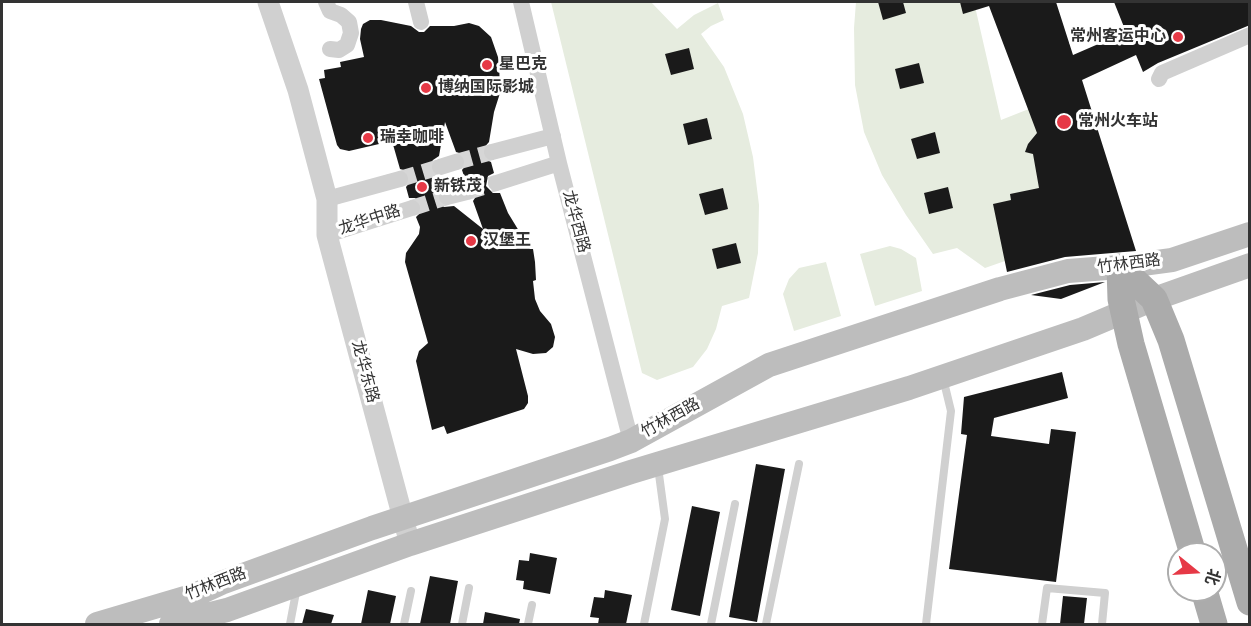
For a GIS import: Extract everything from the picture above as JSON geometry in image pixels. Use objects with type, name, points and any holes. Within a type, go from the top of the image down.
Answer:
[{"type":"main road","name":"竹林西路","points":[[97,624],[195,595],[221,583],[408,516],[632,441],[769,364],[1000,289],[1068,271],[1172,260],[1250,234]]},
{"type":"main road","name":"竹林西路","points":[[171,624],[227,610],[415,542],[942,376],[1083,329],[1122,306],[1154,299],[1250,265]]},
{"type":"main road","points":[[1120,267],[1154,299],[1171,339],[1250,602]]},
{"type":"main road","points":[[1120,267],[1122,306],[1131,344],[1189,542]]},
{"type":"main road","points":[[1208,602],[1214,624]]},
{"type":"street","name":"龙华东路","points":[[268,2],[298,90],[415,542]]},
{"type":"street","points":[[326,2],[330,11],[341,15],[349,22],[351,33],[347,45],[339,50],[330,50]]},
{"type":"street","points":[[416,2],[421,22]]},
{"type":"street","name":"龙华西路","points":[[521,2],[559,164],[632,441]]},
{"type":"street","points":[[1250,35],[1162,73],[1159,79],[1163,81],[1250,44]]},
{"type":"street","points":[[492,152],[553,136]]},
{"type":"street","points":[[440,167],[456,162]]},
{"type":"street","points":[[496,183],[559,164]]},
{"type":"street","name":"龙华中路","points":[[327,199],[400,178]]},
{"type":"street","points":[[447,197],[467,192]]},
{"type":"street","name":"龙华中路","points":[[334,233],[412,208]]},
{"type":"lane","points":[[926,624],[951,411],[942,376]]},
{"type":"lane","points":[[644,624],[665,519],[657,464]]},
{"type":"lane","points":[[766,624],[799,464]]},
{"type":"lane","points":[[711,624],[735,504]]},
{"type":"lane","points":[[290,624],[298,584]]},
{"type":"lane","points":[[462,624],[469,588]]},
{"type":"lane","points":[[1042,624],[1047,588],[1105,592],[1102,624]]},
{"type":"lane","points":[[404,624],[411,591]]},
{"type":"lane","points":[[528,624],[532,605]]},
{"type":"shaded area","points":[[551,2],[651,2],[677,29],[694,15],[718,3],[724,20],[701,34],[724,67],[743,114],[753,157],[759,205],[758,253],[749,298],[722,306],[716,329],[707,349],[693,367],[657,380],[642,373]]},
{"type":"shaded area","points":[[856,2],[974,2],[1001,120],[1044,103],[1096,229],[985,268],[957,248],[933,254],[882,175],[864,132],[855,85]]},
{"type":"shaded area","points":[[890,246],[901,249],[916,258],[922,291],[875,306],[860,254]]},
{"type":"shaded area","points":[[826,262],[841,316],[794,331],[783,294],[789,279],[799,268]]},
{"type":"building","points":[[878,2],[903,2],[906,13],[883,20]]},
{"type":"building","name":"常州火车站","points":[[960,2],[1056,2],[1073,55],[1126,32],[1114,2],[1250,2],[1250,25],[1158,63],[1143,72],[1136,55],[1082,80],[1136,251],[1065,257],[1007,272],[993,204],[1011,200],[1010,194],[1039,188],[1033,154],[1025,152],[1037,133],[989,6],[963,14]]},
{"type":"building","name":"新铁茂","points":[[370,20],[381,20],[411,26],[419,32],[424,32],[430,26],[454,26],[469,23],[479,26],[491,37],[499,60],[500,93],[489,142],[482,150],[484,159],[491,162],[494,173],[488,176],[486,186],[493,193],[500,193],[508,213],[530,249],[533,249],[535,299],[540,311],[551,324],[555,337],[553,347],[546,353],[533,354],[516,349],[528,396],[528,403],[524,409],[447,434],[444,426],[432,430],[416,361],[419,351],[428,343],[405,262],[406,253],[419,234],[420,227],[416,217],[422,211],[422,204],[415,198],[409,198],[406,187],[410,182],[410,176],[407,171],[400,169],[392,141],[349,151],[340,149],[319,79],[325,78],[324,70],[341,67],[340,62],[364,57],[360,39],[363,24]],"holes":[[[445,122],[456,152],[463,154],[466,158],[466,165],[462,170],[466,182],[474,184],[477,189],[477,195],[473,201],[483,229],[454,206],[444,207],[437,200],[439,190],[436,177],[430,171],[430,165],[439,156]]]},
{"type":"building","points":[[689,48],[694,69],[671,75],[665,54]]},
{"type":"building","points":[[919,63],[924,83],[900,89],[895,69]]},
{"type":"building","points":[[707,118],[712,139],[688,145],[683,124]]},
{"type":"building","points":[[935,132],[940,153],[917,159],[911,139]]},
{"type":"building","points":[[948,187],[953,208],[929,214],[924,193]]},
{"type":"building","points":[[723,188],[728,209],[705,215],[699,194]]},
{"type":"building","points":[[736,243],[741,263],[717,269],[712,249]]},
{"type":"building","points":[[1105,282],[1061,299],[1031,295],[1070,285]]},
{"type":"building","points":[[1062,372],[1068,398],[994,418],[991,436],[1049,444],[1051,429],[1076,432],[1056,582],[949,569],[967,435],[961,434],[964,397]]},
{"type":"building","points":[[756,464],[785,469],[757,622],[729,617]]},
{"type":"building","points":[[692,506],[720,512],[700,616],[671,610]]},
{"type":"building","points":[[530,553],[557,558],[550,594],[523,589],[524,581],[516,580],[519,560],[529,561]]},
{"type":"building","points":[[430,576],[458,581],[450,624],[420,624]]},
{"type":"building","points":[[368,590],[396,596],[390,624],[361,624]]},
{"type":"building","points":[[605,590],[632,595],[626,624],[598,624],[599,618],[590,617],[594,597],[604,598]]},
{"type":"building","points":[[1063,596],[1087,598],[1084,624],[1060,624]]},
{"type":"building","points":[[306,609],[334,615],[331,624],[302,624]]},
{"type":"building","points":[[485,612],[520,619],[519,624],[483,624]]},
{"type":"tunnel","points":[[456,162],[492,152]]},
{"type":"tunnel","points":[[400,179],[440,167]]},
{"type":"tunnel","points":[[467,192],[496,183]]},
{"type":"tunnel","points":[[412,208],[447,197]]},
{"type":"place","name":"常州客运中心","points":[[1178,37]]},
{"type":"place","name":"星巴克","points":[[487,65]]},
{"type":"place","name":"博纳国际影城","points":[[426,88]]},
{"type":"place","name":"常州火车站","points":[[1064,122]]},
{"type":"place","name":"瑞幸咖啡","points":[[368,138]]},
{"type":"place","name":"新铁茂","points":[[422,187]]},
{"type":"place","name":"汉堡王","points":[[471,241]]}]
